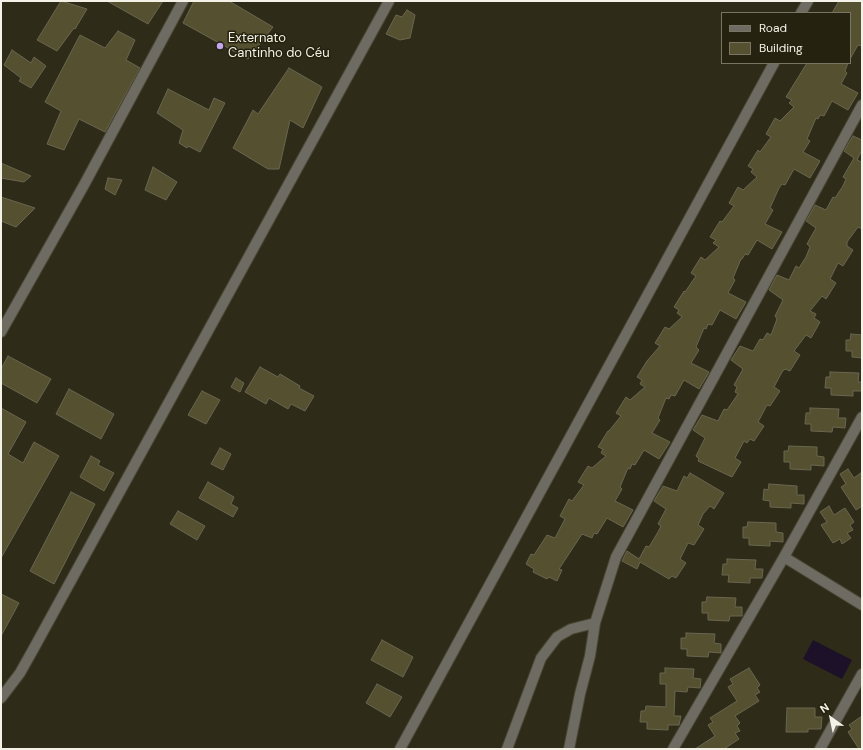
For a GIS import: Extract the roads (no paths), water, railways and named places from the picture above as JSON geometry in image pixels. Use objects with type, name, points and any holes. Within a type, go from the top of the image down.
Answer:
[{"type":"street","points":[[1,332],[84,185],[183,1]]},
{"type":"street","points":[[1,698],[20,673],[34,648],[389,1]]},
{"type":"street","points":[[802,12],[808,1]]},
{"type":"street","points":[[400,749],[773,64]]},
{"type":"street","points":[[569,749],[580,694],[590,656],[595,623],[616,557],[862,105]]},
{"type":"street","points":[[673,749],[784,557],[862,417]]},
{"type":"street","points":[[784,557],[862,605]]},
{"type":"street","points":[[507,749],[541,658],[557,637],[571,629],[595,623]]},
{"type":"street","points":[[820,749],[862,674]]},
{"type":"place","name":"Externato Cantinho do Céu","points":[[220,46]]}]
